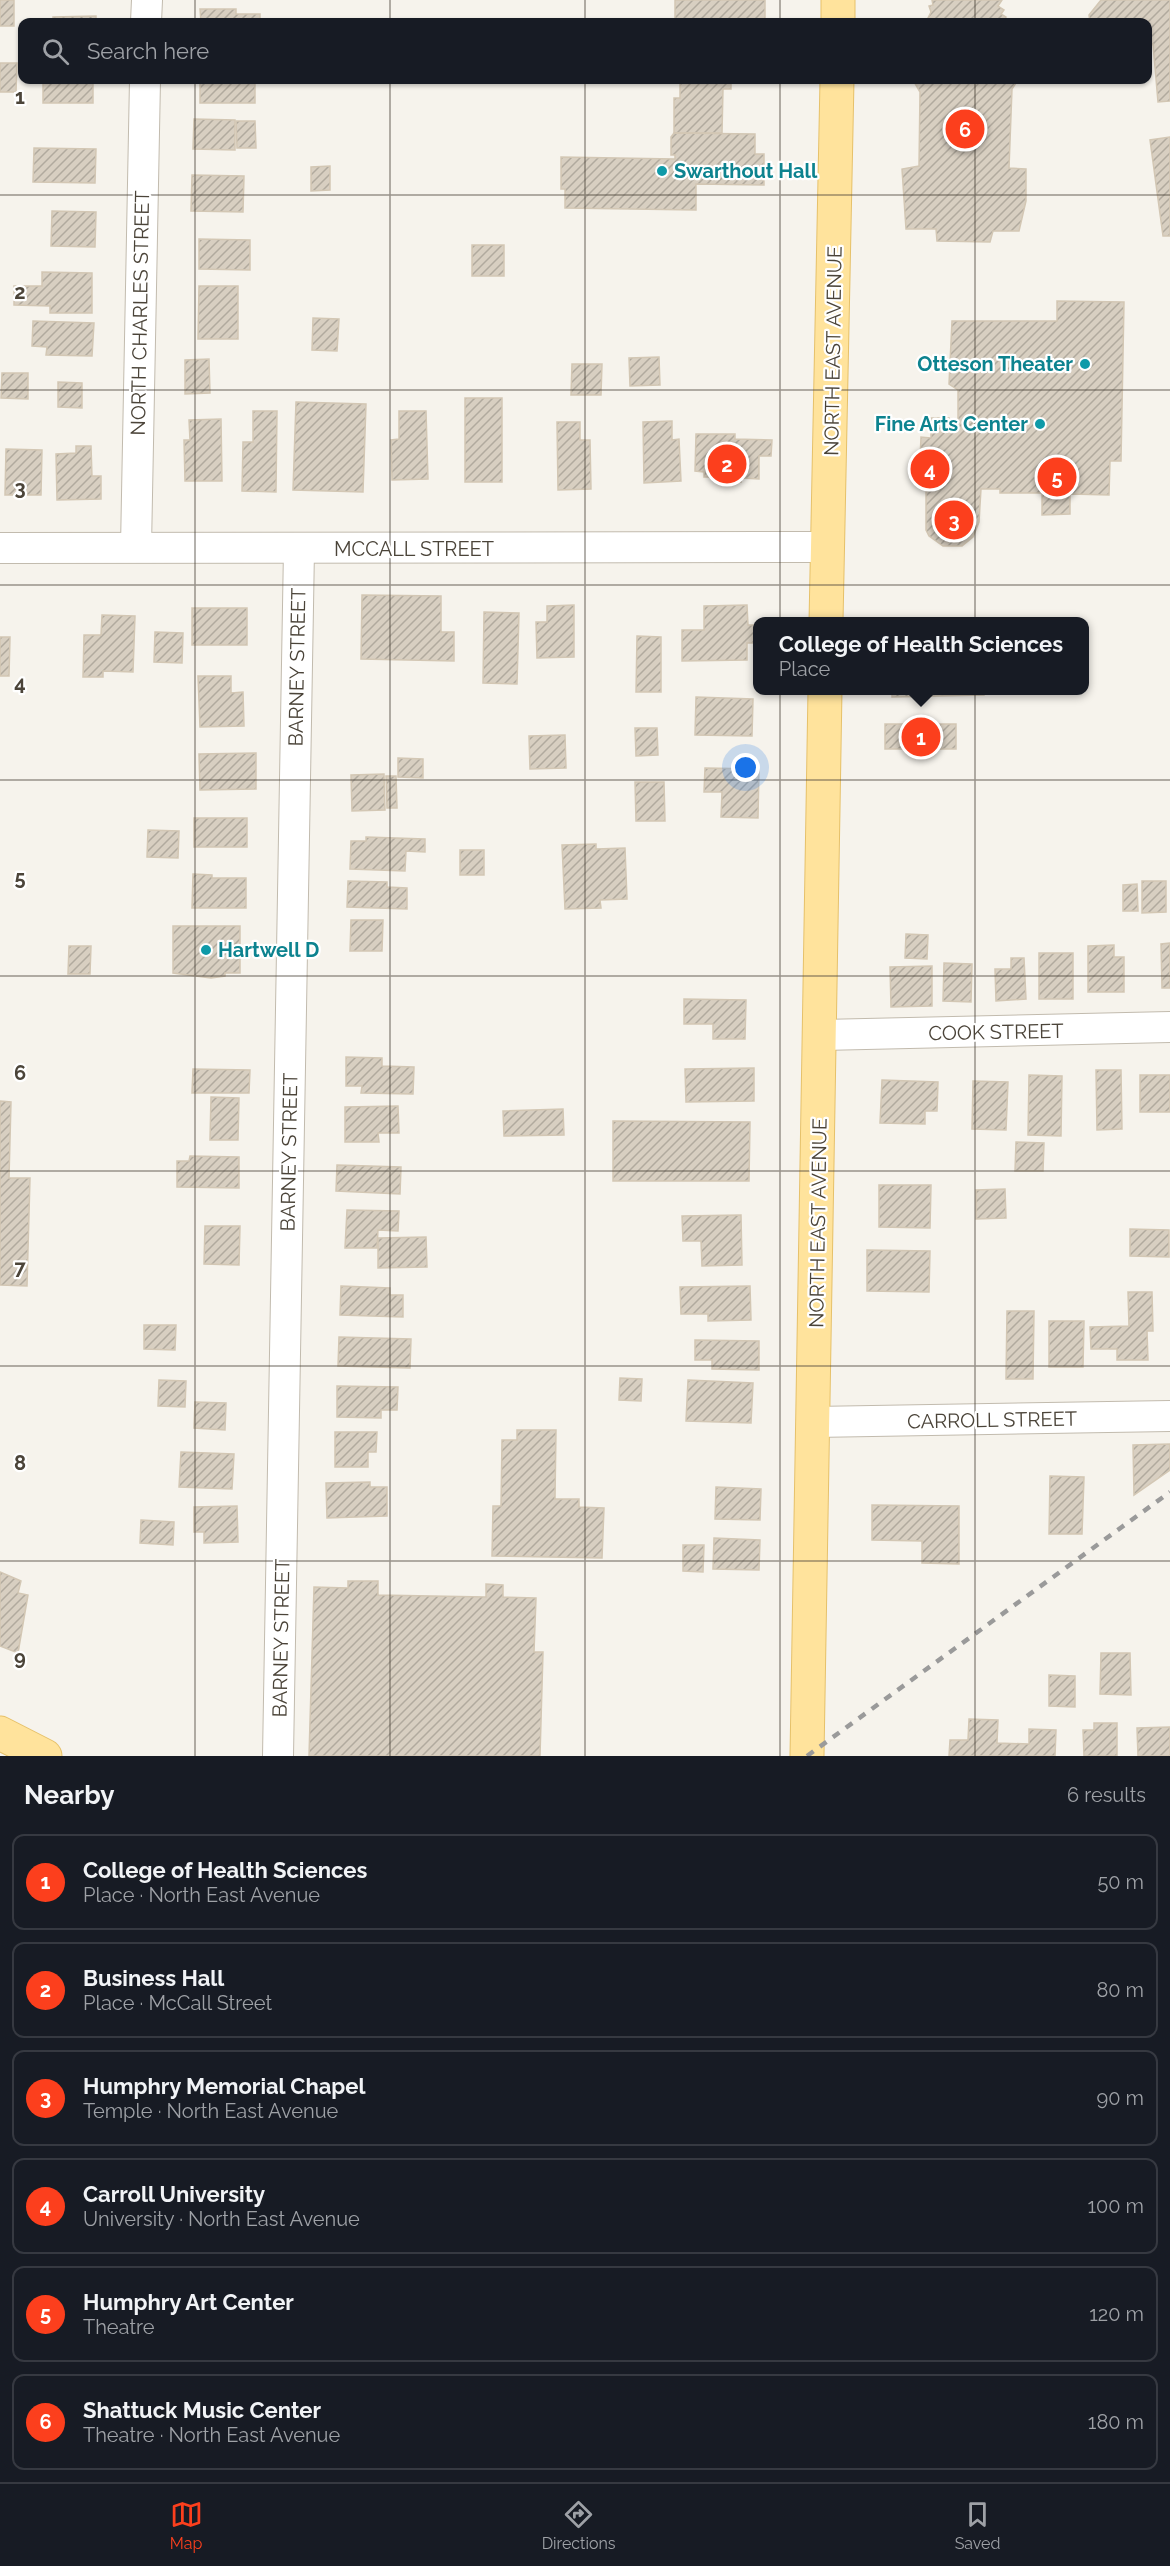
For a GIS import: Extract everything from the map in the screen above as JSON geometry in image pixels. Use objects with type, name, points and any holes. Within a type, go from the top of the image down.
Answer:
[{"type":"main road","points":[[838,0],[838,18]]},
{"type":"main road","name":"NORTH EAST AVENUE","points":[[826,617],[837,84]]},
{"type":"main road","name":"NORTH EAST AVENUE","points":[[807,1756],[822,1035],[825,695]]},
{"type":"main road","points":[[4,1742],[45,1756]]},
{"type":"street","points":[[146,18],[147,0]]},
{"type":"street","name":"NORTH CHARLES STREET","points":[[136,547],[145,84]]},
{"type":"street","name":"MCCALL STREET","points":[[0,548],[828,547]]},
{"type":"street","name":"BARNEY STREET","points":[[278,1756],[299,549]]},
{"type":"street","name":"COOK STREET","points":[[822,1035],[1170,1027]]},
{"type":"street","name":"CARROLL STREET","points":[[814,1422],[1170,1416]]},
{"type":"building","points":[[0,0],[14,0],[14,26],[0,26]]},
{"type":"building","points":[[675,0],[765,0],[765,18],[675,18]]},
{"type":"building","points":[[932,0],[1002,0],[998,6],[1004,10],[1001,14],[1006,17],[928,18],[931,12],[929,6],[933,5]]},
{"type":"building","points":[[1101,0],[1170,0],[1170,101],[1158,102],[1152,45],[1152,18],[1089,18],[1089,15]]},
{"type":"building","points":[[200,9],[236,9],[236,14],[260,14],[260,18],[201,18]]},
{"type":"building","points":[[96,16],[96,18],[53,18]]},
{"type":"building","points":[[0,63],[17,63],[16,92],[0,92]]},
{"type":"building","points":[[43,84],[93,84],[93,103],[43,103]]},
{"type":"building","points":[[200,84],[255,84],[255,103],[200,103]]},
{"type":"building","points":[[680,84],[731,84],[731,89],[723,89],[722,133],[674,133],[674,98],[680,98]]},
{"type":"building","points":[[915,84],[1015,84],[1012,89],[1009,168],[1026,169],[1026,201],[1019,231],[993,231],[990,242],[937,241],[936,229],[906,229],[902,169],[919,166],[920,92]]},
{"type":"building","points":[[194,119],[235,120],[235,150],[193,149]]},
{"type":"building","points":[[236,121],[255,121],[256,148],[237,148]]},
{"type":"building","name":"Swarthout Hall","points":[[674,133],[755,134],[755,154],[764,154],[764,185],[696,184],[696,210],[565,208],[565,189],[561,189],[561,157],[675,159],[675,155],[671,155],[671,137]]},
{"type":"building","points":[[1170,137],[1170,236],[1163,236],[1150,140]]},
{"type":"building","points":[[34,148],[96,149],[95,183],[33,182]]},
{"type":"building","points":[[330,166],[330,190],[311,191],[311,167]]},
{"type":"building","points":[[192,175],[244,176],[243,212],[191,211]]},
{"type":"building","points":[[52,211],[96,212],[95,247],[51,246]]},
{"type":"building","points":[[199,239],[250,240],[250,270],[199,269]]},
{"type":"building","points":[[472,245],[504,245],[504,276],[472,276]]},
{"type":"building","points":[[42,272],[92,273],[92,313],[50,313],[50,306],[14,305],[14,286],[42,286]]},
{"type":"building","points":[[199,286],[238,286],[238,339],[198,339]]},
{"type":"building","name":"Fine Arts Center","points":[[1057,301],[1124,302],[1121,461],[1110,461],[1109,495],[1070,494],[1070,514],[1042,515],[1042,493],[1000,493],[1000,489],[981,489],[979,522],[973,537],[962,546],[943,546],[929,536],[926,530],[926,484],[919,483],[921,437],[931,438],[931,418],[949,418],[949,430],[958,430],[958,390],[949,384],[952,321],[1057,321]]},
{"type":"building","points":[[313,318],[339,319],[337,351],[312,350]]},
{"type":"building","points":[[33,321],[94,323],[92,356],[46,355],[47,347],[32,346]]},
{"type":"building","points":[[659,357],[660,385],[630,386],[629,358]]},
{"type":"building","points":[[209,359],[210,393],[185,394],[185,360]]},
{"type":"building","points":[[572,364],[602,364],[601,395],[571,395]]},
{"type":"building","points":[[2,373],[28,373],[28,399],[1,398]]},
{"type":"building","points":[[58,382],[82,383],[82,408],[58,407]]},
{"type":"building","points":[[465,398],[502,398],[502,482],[465,482]]},
{"type":"building","points":[[296,402],[366,404],[363,492],[293,490]]},
{"type":"building","points":[[253,411],[277,411],[276,492],[242,491],[243,442],[253,442]]},
{"type":"building","points":[[399,411],[426,411],[428,479],[392,480],[391,440],[399,439]]},
{"type":"building","points":[[221,419],[222,481],[185,481],[184,440],[190,440],[189,420]]},
{"type":"building","points":[[672,421],[672,440],[679,439],[681,481],[644,483],[643,422]]},
{"type":"building","points":[[557,422],[580,422],[580,440],[590,440],[591,489],[558,490]]},
{"type":"building","points":[[696,434],[735,434],[735,439],[772,440],[771,456],[759,456],[759,479],[741,478],[741,482],[716,481],[716,477],[704,477],[704,472],[695,471]]},
{"type":"building","points":[[76,446],[91,446],[92,476],[101,476],[101,499],[57,500],[56,454],[76,453]]},
{"type":"building","points":[[6,449],[42,450],[41,495],[5,495]]},
{"type":"building","points":[[362,595],[441,596],[441,632],[454,632],[454,661],[361,659]]},
{"type":"building","points":[[574,605],[574,657],[537,658],[536,622],[547,622],[547,606]]},
{"type":"building","points":[[747,605],[748,625],[753,625],[753,643],[747,643],[747,660],[682,661],[682,630],[704,630],[704,606]]},
{"type":"building","points":[[192,608],[247,608],[247,645],[192,645]]},
{"type":"building","points":[[484,612],[519,613],[517,684],[483,683]]},
{"type":"building","points":[[102,615],[135,616],[133,672],[103,671],[103,677],[83,677],[84,635],[101,635]]},
{"type":"building","points":[[155,632],[183,633],[182,663],[154,662]]},
{"type":"building","points":[[637,636],[661,637],[661,692],[636,692]]},
{"type":"building","points":[[0,637],[10,637],[9,676],[0,676]]},
{"type":"building","points":[[198,676],[231,676],[231,693],[243,692],[244,726],[200,727]]},
{"type":"building","points":[[892,695],[984,695],[892,697]]},
{"type":"building","points":[[696,697],[753,699],[752,736],[695,735]]},
{"type":"building","points":[[885,724],[956,724],[956,749],[885,749]]},
{"type":"building","points":[[635,728],[657,728],[658,755],[636,756]]},
{"type":"building","points":[[565,735],[566,768],[530,769],[529,736]]},
{"type":"building","points":[[256,753],[256,789],[200,790],[199,754]]},
{"type":"building","points":[[398,758],[423,759],[423,778],[398,777]]},
{"type":"building","points":[[705,768],[759,769],[758,818],[721,817],[722,792],[704,792]]},
{"type":"building","points":[[384,774],[385,810],[352,811],[351,775]]},
{"type":"building","points":[[386,776],[396,776],[397,808],[387,808]]},
{"type":"building","points":[[635,782],[664,782],[665,821],[636,821]]},
{"type":"building","points":[[194,818],[247,818],[247,847],[194,847]]},
{"type":"building","points":[[148,830],[179,831],[178,858],[147,857]]},
{"type":"building","points":[[366,837],[425,839],[425,852],[406,851],[405,871],[350,869],[351,841],[366,841]]},
{"type":"building","points":[[596,844],[596,849],[625,848],[627,899],[600,900],[601,908],[565,909],[562,845]]},
{"type":"building","points":[[460,850],[484,850],[484,875],[460,875]]},
{"type":"building","points":[[193,874],[212,875],[212,878],[246,878],[246,908],[192,908]]},
{"type":"building","points":[[348,881],[387,882],[387,887],[407,888],[407,909],[347,907]]},
{"type":"building","points":[[1142,881],[1166,881],[1166,912],[1142,913]]},
{"type":"building","points":[[1137,884],[1138,911],[1123,911],[1123,885]]},
{"type":"building","points":[[351,920],[383,920],[382,951],[350,951]]},
{"type":"building","name":"Hartwell D","points":[[173,926],[240,926],[240,973],[225,973],[225,976],[211,978],[173,973]]},
{"type":"building","points":[[906,934],[928,935],[927,959],[905,958]]},
{"type":"building","points":[[1170,943],[1170,988],[1162,988],[1161,944]]},
{"type":"building","points":[[1114,945],[1114,957],[1124,957],[1124,992],[1088,992],[1088,946]]},
{"type":"building","points":[[69,946],[91,946],[90,974],[68,974]]},
{"type":"building","points":[[1039,953],[1073,953],[1073,999],[1039,999]]},
{"type":"building","points":[[1011,958],[1024,958],[1026,999],[996,1001],[995,969],[1011,969]]},
{"type":"building","points":[[944,963],[972,964],[971,1002],[943,1001]]},
{"type":"building","points":[[932,966],[932,1006],[891,1007],[890,967]]},
{"type":"building","points":[[684,999],[746,1000],[745,1039],[713,1039],[713,1024],[684,1024]]},
{"type":"building","points":[[346,1057],[382,1058],[382,1066],[414,1067],[413,1094],[361,1093],[362,1086],[346,1086]]},
{"type":"building","points":[[754,1068],[754,1101],[686,1102],[685,1069]]},
{"type":"building","points":[[193,1069],[250,1070],[249,1093],[192,1093]]},
{"type":"building","points":[[1096,1070],[1121,1070],[1122,1129],[1097,1130]]},
{"type":"building","points":[[1029,1075],[1062,1076],[1061,1136],[1028,1135]]},
{"type":"building","points":[[1140,1075],[1170,1075],[1170,1112],[1140,1112]]},
{"type":"building","points":[[882,1080],[938,1082],[937,1111],[925,1111],[925,1124],[880,1123]]},
{"type":"building","points":[[973,1081],[1008,1082],[1006,1130],[972,1129]]},
{"type":"building","points":[[211,1097],[239,1098],[238,1140],[210,1140]]},
{"type":"building","points":[[0,1101],[11,1102],[9,1178],[30,1178],[27,1286],[0,1285]]},
{"type":"building","points":[[398,1106],[399,1133],[378,1133],[379,1142],[345,1142],[345,1107]]},
{"type":"building","points":[[563,1109],[564,1135],[504,1136],[503,1111]]},
{"type":"building","points":[[613,1121],[750,1122],[749,1181],[613,1181]]},
{"type":"building","points":[[1016,1142],[1044,1143],[1043,1171],[1015,1171]]},
{"type":"building","points":[[190,1156],[239,1157],[239,1188],[177,1187],[177,1161],[189,1161]]},
{"type":"building","points":[[337,1165],[401,1167],[400,1194],[336,1191]]},
{"type":"building","points":[[879,1185],[931,1185],[930,1228],[879,1227]]},
{"type":"building","points":[[1005,1189],[1006,1218],[976,1219],[976,1190]]},
{"type":"building","points":[[347,1210],[399,1211],[398,1231],[378,1230],[377,1248],[345,1248]]},
{"type":"building","points":[[741,1215],[742,1265],[702,1266],[701,1241],[683,1241],[682,1216]]},
{"type":"building","points":[[205,1226],[240,1226],[239,1265],[204,1264]]},
{"type":"building","points":[[1130,1229],[1169,1230],[1169,1257],[1130,1256]]},
{"type":"building","points":[[426,1237],[427,1267],[378,1268],[378,1238]]},
{"type":"building","points":[[867,1250],[930,1251],[929,1292],[867,1291]]},
{"type":"building","points":[[341,1286],[390,1288],[390,1295],[403,1295],[403,1317],[340,1315]]},
{"type":"building","points":[[750,1286],[751,1320],[708,1321],[708,1314],[681,1314],[680,1287]]},
{"type":"building","points":[[1128,1292],[1152,1292],[1153,1331],[1147,1331],[1148,1360],[1117,1360],[1117,1349],[1091,1349],[1090,1327],[1129,1326]]},
{"type":"building","points":[[1007,1311],[1034,1311],[1033,1379],[1006,1379]]},
{"type":"building","points":[[1049,1321],[1084,1321],[1083,1367],[1049,1367]]},
{"type":"building","points":[[144,1325],[176,1325],[175,1350],[144,1349]]},
{"type":"building","points":[[339,1337],[411,1339],[410,1368],[338,1366]]},
{"type":"building","points":[[695,1340],[759,1341],[759,1370],[712,1369],[712,1360],[695,1360]]},
{"type":"building","points":[[620,1378],[642,1379],[641,1401],[619,1400]]},
{"type":"building","points":[[159,1380],[186,1381],[185,1407],[158,1406]]},
{"type":"building","points":[[688,1380],[753,1383],[751,1423],[686,1421]]},
{"type":"building","points":[[337,1386],[398,1387],[397,1410],[381,1410],[381,1418],[337,1417]]},
{"type":"building","points":[[195,1402],[226,1403],[225,1430],[194,1428]]},
{"type":"building","points":[[517,1430],[556,1430],[555,1499],[579,1499],[579,1507],[604,1508],[602,1558],[492,1556],[493,1506],[501,1506],[502,1440],[517,1440]]},
{"type":"building","points":[[335,1432],[377,1432],[376,1452],[368,1452],[368,1467],[335,1467]]},
{"type":"building","points":[[1170,1444],[1170,1470],[1134,1495],[1133,1445]]},
{"type":"building","points":[[181,1452],[234,1454],[232,1489],[179,1487]]},
{"type":"building","points":[[1050,1476],[1084,1477],[1082,1534],[1049,1534]]},
{"type":"building","points":[[370,1482],[370,1487],[387,1487],[387,1516],[327,1518],[326,1483]]},
{"type":"building","points":[[716,1487],[761,1489],[760,1520],[715,1519]]},
{"type":"building","points":[[872,1505],[959,1506],[959,1564],[922,1563],[922,1541],[872,1540]]},
{"type":"building","points":[[237,1506],[238,1542],[204,1543],[204,1532],[194,1532],[194,1507]]},
{"type":"building","points":[[141,1520],[174,1522],[173,1545],[140,1543]]},
{"type":"building","points":[[714,1538],[760,1540],[759,1570],[713,1569]]},
{"type":"building","points":[[683,1545],[704,1545],[703,1572],[683,1571]]},
{"type":"building","points":[[0,1572],[21,1581],[18,1593],[28,1595],[18,1653],[0,1646]]},
{"type":"building","points":[[348,1581],[378,1581],[378,1595],[486,1597],[486,1584],[503,1585],[503,1597],[536,1598],[534,1652],[543,1652],[540,1756],[309,1756],[314,1587],[348,1588]]},
{"type":"building","points":[[1101,1653],[1130,1653],[1131,1695],[1100,1694]]},
{"type":"building","points":[[1049,1675],[1075,1676],[1075,1707],[1049,1706]]},
{"type":"building","points":[[969,1719],[998,1720],[997,1743],[1029,1744],[1029,1729],[1056,1730],[1055,1756],[949,1756],[950,1740],[968,1740]]},
{"type":"building","points":[[1094,1723],[1117,1723],[1117,1756],[1084,1756],[1083,1730],[1094,1730]]},
{"type":"building","points":[[1170,1727],[1170,1756],[1138,1756],[1137,1728]]},
{"type":"railway","points":[[807,1756],[1170,1492]]},
{"type":"place","name":"Shattuck Music Center","points":[[965,129]]},
{"type":"place","name":"Swarthout Hall","points":[[662,171]]},
{"type":"place","name":"Otteson Theater","points":[[1085,364]]},
{"type":"place","name":"Fine Arts Center","points":[[1040,424]]},
{"type":"place","name":"Business Hall","points":[[727,464]]},
{"type":"place","name":"Carroll University","points":[[930,469]]},
{"type":"place","name":"Humphry Art Center","points":[[1057,477]]},
{"type":"place","name":"Humphry Memorial Chapel","points":[[954,520]]},
{"type":"place","name":"College of Health Sciences","points":[[921,737]]},
{"type":"place","name":"Hartwell D","points":[[206,950]]}]
